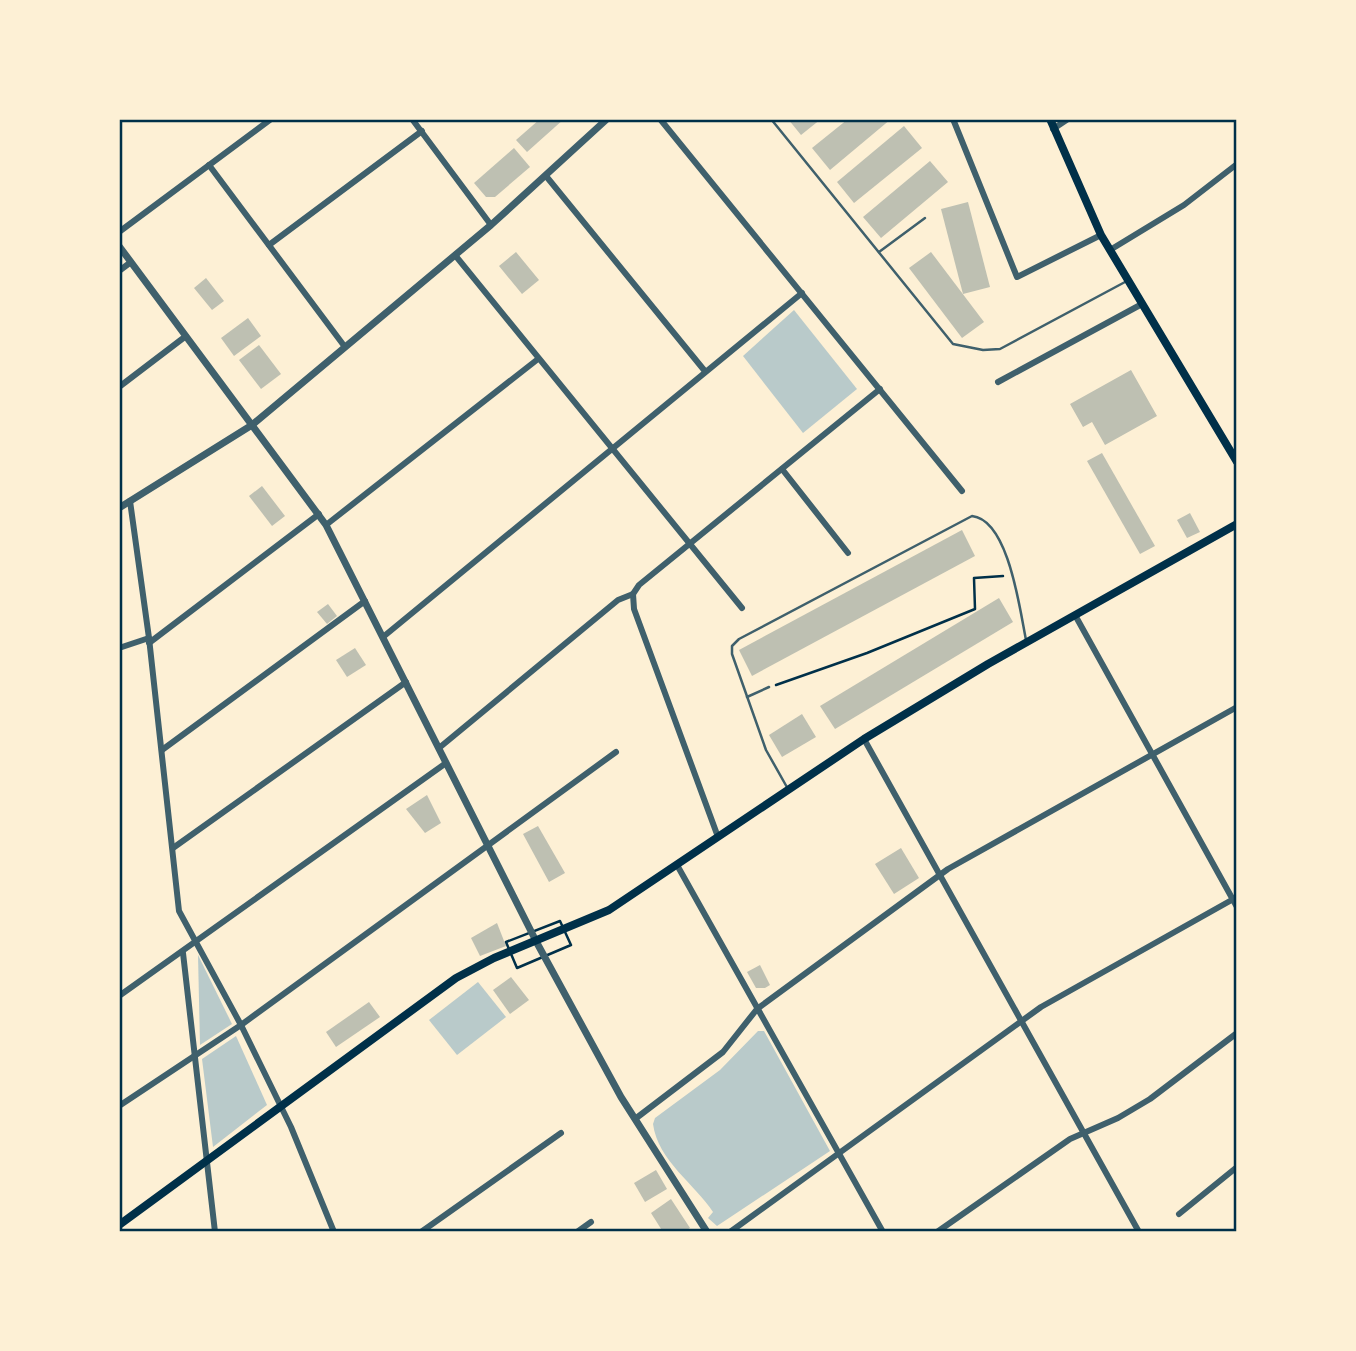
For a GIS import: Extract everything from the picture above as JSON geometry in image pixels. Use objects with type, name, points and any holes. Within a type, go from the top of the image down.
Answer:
[{"type":"main road","points":[[1050,119],[1101,235],[1237,462]]},
{"type":"main road","points":[[119,1225],[457,978],[494,958],[537,943],[609,910],[864,739],[1027,642],[1237,524]]},
{"type":"street","points":[[119,232],[271,119]]},
{"type":"street","points":[[412,119],[491,225]]},
{"type":"street","points":[[119,508],[252,425],[491,225],[607,119]]},
{"type":"street","points":[[660,119],[962,491]]},
{"type":"street","points":[[953,119],[1017,277],[1101,235]]},
{"type":"street","points":[[1053,129],[1069,119]]},
{"type":"street","points":[[269,245],[422,131]]},
{"type":"street","points":[[1110,250],[1184,205],[1237,164]]},
{"type":"street","points":[[209,165],[345,347]]},
{"type":"street","points":[[546,176],[704,370]]},
{"type":"street","points":[[119,246],[326,524],[537,943],[635,1119],[707,1232]]},
{"type":"street","points":[[455,255],[743,608]]},
{"type":"street","points":[[119,271],[131,262]]},
{"type":"street","points":[[383,637],[612,450],[704,370],[802,293]]},
{"type":"street","points":[[998,382],[1142,303]]},
{"type":"street","points":[[119,387],[186,336]]},
{"type":"street","points":[[326,524],[538,359]]},
{"type":"street","points":[[439,748],[618,600],[633,594],[639,585],[880,389]]},
{"type":"street","points":[[782,469],[848,553]]},
{"type":"street","points":[[130,501],[149,641],[179,911],[241,1025],[281,1107],[334,1232]]},
{"type":"street","points":[[119,648],[149,641],[319,514]]},
{"type":"street","points":[[633,594],[634,609],[718,837]]},
{"type":"street","points":[[162,750],[365,601]]},
{"type":"street","points":[[1076,615],[1235,898],[1237,907]]},
{"type":"street","points":[[173,848],[406,682]]},
{"type":"street","points":[[635,1119],[723,1052],[757,1009],[948,869],[1237,708]]},
{"type":"street","points":[[864,739],[1139,1232]]},
{"type":"street","points":[[119,1106],[241,1025],[487,843],[616,752]]},
{"type":"street","points":[[119,996],[183,953],[446,763]]},
{"type":"street","points":[[677,865],[883,1232]]},
{"type":"street","points":[[730,1232],[1020,1021],[1235,898]]},
{"type":"street","points":[[183,953],[215,1232]]},
{"type":"street","points":[[937,1232],[1083,1133],[1130,1112],[1237,1033]]},
{"type":"street","points":[[421,1232],[561,1133]]},
{"type":"street","points":[[1179,1214],[1237,1167]]},
{"type":"street","points":[[576,1232],[591,1222]]},
{"type":"lane","points":[[771,119],[947,339],[960,347],[1000,349],[1128,280]]},
{"type":"lane","points":[[879,252],[925,218]]},
{"type":"lane","points":[[788,789],[766,750],[732,654],[735,642],[967,517],[977,516],[986,523],[1007,553],[1027,642]]},
{"type":"lane","points":[[747,696],[769,687]]},
{"type":"path","points":[[769,687],[867,653],[975,609],[974,578],[1014,576]]},
{"type":"shaded area","points":[[794,310],[857,389],[803,433],[743,356]]},
{"type":"shaded area","points":[[198,955],[232,1024],[200,1045]]},
{"type":"shaded area","points":[[478,982],[506,1017],[457,1055],[429,1020]]},
{"type":"shaded area","points":[[758,1031],[764,1031],[830,1151],[717,1226],[708,1218],[713,1212],[669,1161],[656,1137],[653,1124],[655,1118],[720,1070]]},
{"type":"shaded area","points":[[236,1036],[267,1105],[213,1147],[202,1059]]},
{"type":"building","points":[[540,119],[564,119],[527,152],[516,140]]},
{"type":"building","points":[[788,119],[821,119],[801,135]]},
{"type":"building","points":[[848,119],[891,119],[830,170],[812,148]]},
{"type":"building","points":[[904,126],[922,148],[854,203],[837,182]]},
{"type":"building","points":[[514,148],[530,167],[495,197],[486,197],[474,183]]},
{"type":"building","points":[[930,161],[948,182],[881,238],[863,217]]},
{"type":"building","points":[[968,202],[990,287],[963,294],[941,209]]},
{"type":"building","points":[[516,252],[539,280],[522,294],[499,266]]},
{"type":"building","points":[[931,252],[984,322],[962,338],[909,268]]},
{"type":"building","points":[[206,278],[224,301],[212,310],[194,288]]},
{"type":"building","points":[[248,318],[261,336],[234,356],[221,338]]},
{"type":"building","points":[[259,345],[281,374],[261,389],[239,360]]},
{"type":"building","points":[[1131,370],[1157,416],[1105,445],[1092,422],[1083,427],[1070,404]]},
{"type":"building","points":[[1102,453],[1155,546],[1140,554],[1087,461]]},
{"type":"building","points":[[262,486],[285,516],[272,526],[249,496]]},
{"type":"building","points":[[1190,513],[1200,532],[1187,538],[1177,520]]},
{"type":"building","points":[[962,530],[975,556],[752,676],[739,650]]},
{"type":"building","points":[[999,598],[1013,622],[835,729],[820,706]]},
{"type":"building","points":[[328,604],[337,616],[327,624],[317,612]]},
{"type":"building","points":[[355,648],[366,665],[347,677],[336,660]]},
{"type":"building","points":[[802,714],[816,737],[782,757],[769,735]]},
{"type":"building","points":[[427,795],[441,823],[425,833],[406,809]]},
{"type":"building","points":[[538,826],[565,873],[549,882],[523,834]]},
{"type":"building","points":[[901,848],[919,878],[894,894],[875,864]]},
{"type":"building","points":[[497,923],[506,946],[480,956],[471,938]]},
{"type":"building","points":[[760,965],[770,985],[765,988],[756,988],[747,972]]},
{"type":"building","points":[[511,977],[529,1000],[510,1014],[493,990]]},
{"type":"building","points":[[369,1002],[380,1017],[336,1047],[326,1032]]},
{"type":"building","points":[[656,1170],[667,1189],[645,1202],[634,1183]]},
{"type":"building","points":[[671,1199],[690,1228],[684,1232],[663,1232],[651,1213]]}]
